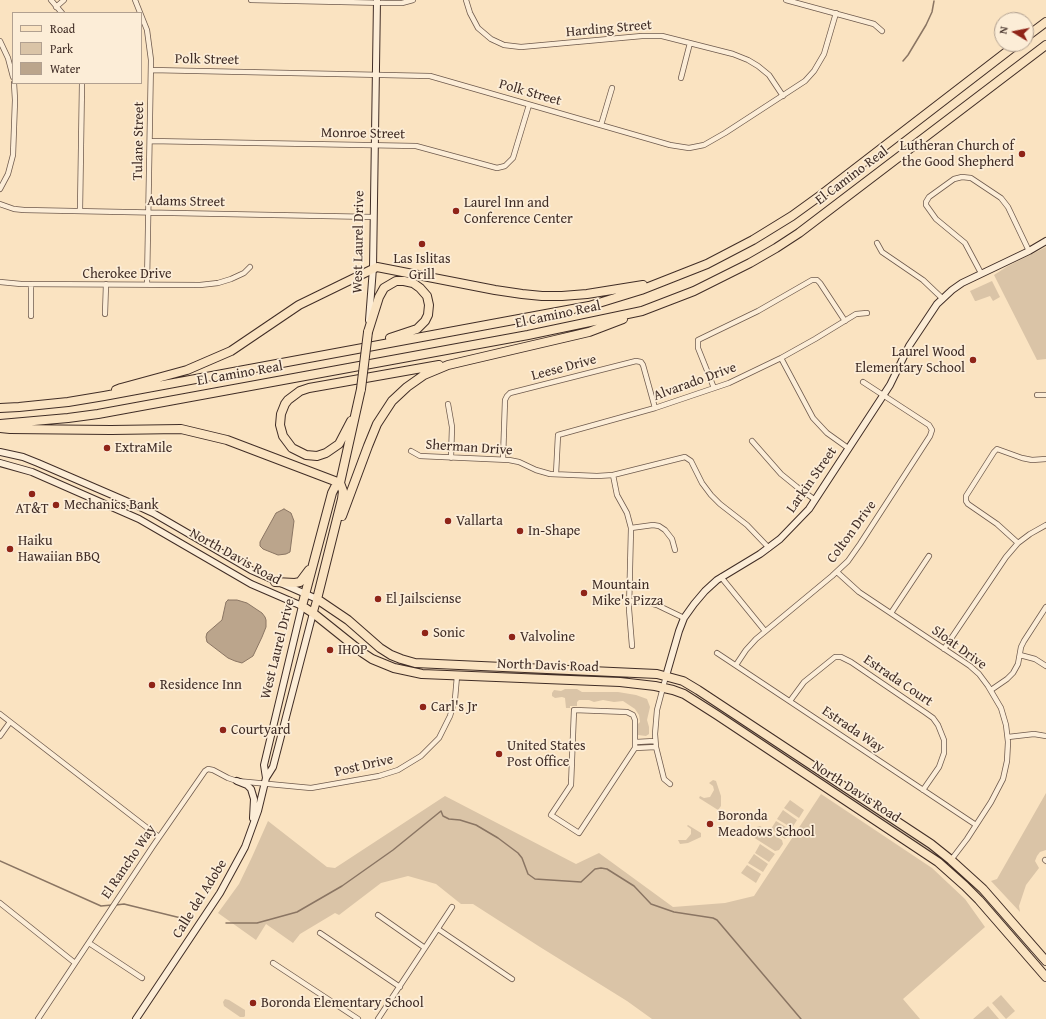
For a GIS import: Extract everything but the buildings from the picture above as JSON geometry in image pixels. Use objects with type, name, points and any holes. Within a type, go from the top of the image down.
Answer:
[{"type":"highway","points":[[1034,31],[1046,22]]},
{"type":"highway","name":"El Camino Real","points":[[0,424],[98,414],[528,335],[642,311],[694,291],[750,263],[799,233],[1046,45]]},
{"type":"highway","name":"El Camino Real","points":[[0,408],[68,402],[104,396],[589,306],[641,290],[707,264],[753,240],[792,216],[1007,52]]},
{"type":"highway","points":[[104,396],[121,388],[187,370],[231,351],[299,305],[372,268],[384,268],[522,294],[548,296],[562,296],[616,290],[674,277]]},
{"type":"highway","points":[[351,350],[412,331],[421,326],[425,321],[429,310],[428,301],[424,291],[416,284],[408,281],[396,281],[388,285],[382,290],[379,297],[368,332]]},
{"type":"highway","points":[[358,403],[343,438],[335,448],[326,453],[311,456],[301,453],[292,448],[282,436],[280,420],[283,409],[288,400],[300,391],[309,388],[465,360],[589,332],[642,311]]},
{"type":"highway","name":"West Laurel Drive","points":[[318,599],[342,499],[343,491],[340,483],[361,389],[368,332]]},
{"type":"highway","points":[[330,548],[368,446],[377,424],[384,412],[392,401],[407,387],[424,375],[465,360]]},
{"type":"highway","points":[[0,428],[103,430],[180,429],[227,440],[340,483]]},
{"type":"highway","name":"West Laurel Drive","points":[[302,606],[332,493],[335,487],[340,483]]},
{"type":"highway","points":[[275,582],[300,582],[312,567]]},
{"type":"highway","name":"North Davis Road","points":[[318,599],[348,620],[380,648],[401,659],[416,663],[657,674],[683,681],[931,844],[983,889],[1046,961]]},
{"type":"highway","name":"North Davis Road","points":[[302,606],[313,613],[362,653],[394,668],[411,672],[457,676],[620,682],[663,688],[679,692],[694,700],[938,862],[979,900],[1046,977]]},
{"type":"main road","name":"West Laurel Drive","points":[[313,613],[318,599]]},
{"type":"street","points":[[51,0],[61,12]]},
{"type":"street","points":[[56,7],[64,0]]},
{"type":"street","name":"Tulane Street","points":[[135,0],[140,12]]},
{"type":"street","points":[[252,0],[398,3],[413,0]]},
{"type":"street","name":"Harding Street","points":[[466,0],[471,17],[481,31],[496,41],[512,47],[652,35],[668,37],[737,55],[752,62],[769,75],[783,96]]},
{"type":"street","points":[[786,0],[800,2],[874,24],[882,31]]},
{"type":"street","name":"West Laurel Drive","points":[[368,332],[372,268],[377,2]]},
{"type":"street","name":"Polk Street","points":[[151,70],[430,76],[678,147],[692,148],[708,142],[805,81],[818,66],[826,49],[836,13]]},
{"type":"street","name":"Tulane Street","points":[[142,16],[150,45],[151,70],[147,284]]},
{"type":"street","points":[[0,41],[9,61],[12,73]]},
{"type":"street","points":[[681,78],[690,43]]},
{"type":"street","points":[[0,189],[8,174],[13,155],[14,84]]},
{"type":"street","points":[[80,211],[82,84]]},
{"type":"street","points":[[601,125],[612,88]]},
{"type":"street","name":"Monroe Street","points":[[150,141],[421,147],[497,168],[508,164],[514,158],[530,105]]},
{"type":"street","points":[[981,273],[965,243],[936,219],[926,205],[929,198],[954,179],[962,177],[971,178],[1001,198],[1008,207],[1029,251]]},
{"type":"street","name":"Adams Street","points":[[0,204],[14,209],[24,210],[373,217]]},
{"type":"street","name":"Larkin Street","points":[[670,784],[664,779],[656,747],[656,716],[677,635],[684,618],[701,595],[721,578],[784,536],[809,509],[814,499],[883,396],[915,336],[933,310],[943,299],[957,287],[981,273],[1029,251],[1046,241]]},
{"type":"street","points":[[877,243],[882,252],[923,280],[943,299]]},
{"type":"street","name":"Cherokee Drive","points":[[0,282],[32,284],[212,284],[236,277],[244,273],[250,267]]},
{"type":"street","points":[[714,388],[697,346],[700,338],[758,312],[814,280],[820,283],[845,321]]},
{"type":"street","points":[[32,284],[32,316]]},
{"type":"street","points":[[105,314],[106,284]]},
{"type":"street","name":"Alvarado Drive","points":[[556,474],[558,435],[655,408],[714,388],[781,358],[859,313],[866,312]]},
{"type":"street","points":[[781,358],[813,418],[827,433],[848,448]]},
{"type":"street","name":"Leese Drive","points":[[503,459],[505,400],[510,393],[636,361],[641,362],[643,365],[655,408]]},
{"type":"street","points":[[863,382],[883,396]]},
{"type":"street","points":[[1036,395],[1046,395]]},
{"type":"street","name":"Colton Drive","points":[[736,665],[749,647],[765,631],[837,572],[848,561],[930,436],[931,428],[928,424],[883,396]]},
{"type":"street","points":[[448,404],[452,427],[451,458]]},
{"type":"street","points":[[752,441],[786,479],[814,499]]},
{"type":"street","name":"Sherman Drive","points":[[411,450],[420,456],[503,459],[519,462],[541,472],[597,476],[613,475],[682,457],[687,458],[691,461],[702,483],[711,495],[747,525],[768,548]]},
{"type":"street","points":[[1018,543],[1002,527],[968,504],[966,501],[966,496],[996,450],[1032,460],[1046,459]]},
{"type":"street","name":"North Davis Road","points":[[0,452],[23,457],[153,513],[251,570],[275,582],[318,599]]},
{"type":"street","name":"North Davis Road","points":[[0,463],[32,472],[139,519],[251,584],[302,606]]},
{"type":"street","points":[[613,475],[617,495],[627,513],[631,528],[629,621],[632,646]]},
{"type":"street","points":[[631,528],[653,525],[659,526],[665,530],[673,540],[675,550]]},
{"type":"street","points":[[944,649],[1006,557],[1018,543],[1046,525]]},
{"type":"street","points":[[891,613],[930,556]]},
{"type":"street","name":"Sloat Drive","points":[[837,572],[854,588],[974,670],[991,690],[1002,713],[1008,737],[1007,761],[1003,779],[996,796],[951,860]]},
{"type":"street","points":[[721,578],[765,631]]},
{"type":"street","points":[[629,601],[646,602],[657,605],[684,618]]},
{"type":"street","name":"West Laurel Drive","points":[[266,781],[264,765],[302,606]]},
{"type":"street","points":[[991,690],[1008,679],[1013,673],[1018,664],[1024,641],[1046,607]]},
{"type":"street","name":"West Laurel Drive","points":[[266,781],[273,767],[313,613]]},
{"type":"street","name":"Estrada Way","points":[[717,653],[976,825]]},
{"type":"street","points":[[1020,655],[1035,659],[1046,666]]},
{"type":"street","name":"Estrada Court","points":[[790,701],[804,682],[835,657],[844,658],[857,666],[931,716],[941,730],[944,745],[943,757],[923,790]]},
{"type":"street","name":"Post Drive","points":[[266,781],[311,788],[388,774],[407,766],[426,752],[439,738],[445,728],[455,699],[457,676]]},
{"type":"street","points":[[574,710],[623,711],[630,713],[633,715],[635,720],[635,748],[579,833],[551,815],[571,785],[574,710]]},
{"type":"street","points":[[0,714],[159,837]]},
{"type":"street","points":[[0,736],[10,722]]},
{"type":"street","points":[[1008,737],[1034,734],[1046,736]]},
{"type":"street","points":[[636,742],[655,741]]},
{"type":"street","points":[[635,748],[656,747]]},
{"type":"street","name":"El Rancho Way","points":[[38,1019],[159,837],[205,771],[208,769],[212,770],[237,781],[266,781]]},
{"type":"street","points":[[237,781],[248,785],[254,796],[249,837]]},
{"type":"street","name":"Calle del Adobe","points":[[136,1019],[220,893],[238,862],[258,812],[266,781]]},
{"type":"street","points":[[0,904],[75,963]]},
{"type":"street","points":[[378,1019],[452,907]]},
{"type":"street","points":[[378,915],[425,948]]},
{"type":"street","points":[[438,929],[512,980]]},
{"type":"street","points":[[320,934],[400,986]]},
{"type":"street","points":[[89,943],[142,978]]},
{"type":"street","points":[[273,963],[358,1019]]},
{"type":"green space","points":[[1046,247],[1046,359],[1037,360],[994,275],[1008,266]]},
{"type":"green space","points":[[992,281],[1000,297],[993,301],[990,296],[975,301],[970,291]]},
{"type":"green space","points":[[565,689],[577,689],[582,692],[618,692],[636,695],[647,699],[650,707],[647,720],[649,734],[646,736],[638,735],[638,724],[640,722],[639,715],[635,709],[623,701],[614,702],[603,700],[594,702],[589,700],[579,700],[577,702],[577,706],[570,706],[570,708],[566,708],[565,698],[555,698],[552,696],[554,690],[561,691]]},
{"type":"green space","points":[[727,714],[925,843],[974,884],[1033,951],[1030,953],[964,880],[725,717]]},
{"type":"green space","points":[[713,780],[716,781],[721,796],[721,806],[718,810],[699,798],[700,796],[704,798],[710,797],[714,790],[713,786],[709,783]]},
{"type":"green space","points":[[1046,793],[1046,850],[1040,852],[1037,856],[1035,861],[1039,868],[1026,885],[1019,906],[1020,912],[991,881],[997,879]]},
{"type":"green space","points":[[821,794],[932,868],[965,899],[985,927],[903,999],[920,1019],[652,1019],[627,1001],[473,904],[461,904],[436,884],[408,876],[381,883],[339,915],[335,913],[300,934],[293,943],[266,924],[256,940],[218,913],[239,884],[268,821],[327,867],[335,868],[445,796],[576,864],[599,853],[673,907],[725,903],[754,896]]},
{"type":"green space","points":[[790,800],[804,810],[799,818],[784,808]]},
{"type":"green space","points":[[783,810],[797,820],[792,828],[777,819]]},
{"type":"green space","points":[[776,821],[791,830],[785,839],[771,829]]},
{"type":"green space","points":[[688,825],[701,833],[701,837],[688,843],[680,844],[678,840],[686,840],[691,834],[691,829],[687,826]]},
{"type":"green space","points":[[760,826],[782,840],[783,844],[779,850],[775,851],[753,837],[753,833],[757,827]]},
{"type":"green space","points":[[760,844],[775,854],[769,862],[755,853]]},
{"type":"green space","points":[[754,854],[768,864],[763,872],[748,863]]},
{"type":"green space","points":[[747,865],[761,874],[756,883],[741,873]]},
{"type":"green space","points":[[1001,995],[1015,1011],[1006,1019],[992,1003]]},
{"type":"green space","points":[[225,999],[245,1010],[245,1016],[240,1017],[224,1006],[223,1002]]},
{"type":"green space","points":[[988,1006],[999,1019],[973,1019]]},
{"type":"water","points":[[284,509],[291,513],[294,521],[290,552],[278,555],[263,549],[260,546],[260,542],[276,513]]},
{"type":"water","points":[[228,600],[237,600],[247,603],[262,613],[266,620],[266,627],[253,656],[242,663],[228,658],[207,642],[207,633],[222,620],[226,602]]},
{"type":"waterway","points":[[903,61],[926,25],[932,12],[934,1]]},
{"type":"waterway","points":[[226,923],[257,923],[297,912],[342,886],[393,850],[441,811],[443,816],[449,819],[460,820],[476,825],[498,838],[518,853],[522,858],[528,874],[535,879],[581,882],[595,869],[607,869],[634,886],[651,904],[674,912],[713,918],[717,920],[801,1019]]},
{"type":"waterway","points":[[0,861],[101,906],[112,905]]},
{"type":"waterway","points":[[116,905],[124,904],[185,919]]},
{"type":"place","name":"Lutheran Church of the Good Shepherd","points":[[1022,154]]},
{"type":"place","name":"Laurel Inn and Conference Center","points":[[456,211]]},
{"type":"place","name":"Las Islitas Grill","points":[[422,244]]},
{"type":"place","name":"Laurel Wood Elementary School","points":[[973,360]]},
{"type":"place","name":"ExtraMile","points":[[107,448]]},
{"type":"place","name":"AT&T","points":[[32,494]]},
{"type":"place","name":"Mechanics Bank","points":[[56,505]]},
{"type":"place","name":"Vallarta","points":[[448,521]]},
{"type":"place","name":"In-Shape","points":[[520,531]]},
{"type":"place","name":"Haiku Hawaiian BBQ","points":[[10,549]]},
{"type":"place","name":"Mountain Mike's Pizza","points":[[584,593]]},
{"type":"place","name":"El Jailsciense","points":[[378,599]]},
{"type":"place","name":"Sonic","points":[[425,633]]},
{"type":"place","name":"Valvoline","points":[[512,637]]},
{"type":"place","name":"IHOP","points":[[330,650]]},
{"type":"place","name":"Residence Inn","points":[[152,685]]},
{"type":"place","name":"Carl's Jr","points":[[423,707]]},
{"type":"place","name":"Courtyard","points":[[223,730]]},
{"type":"place","name":"United States Post Office","points":[[499,754]]},
{"type":"place","name":"Boronda Meadows School","points":[[710,824]]},
{"type":"place","name":"Boronda Elementary School","points":[[253,1003]]}]
